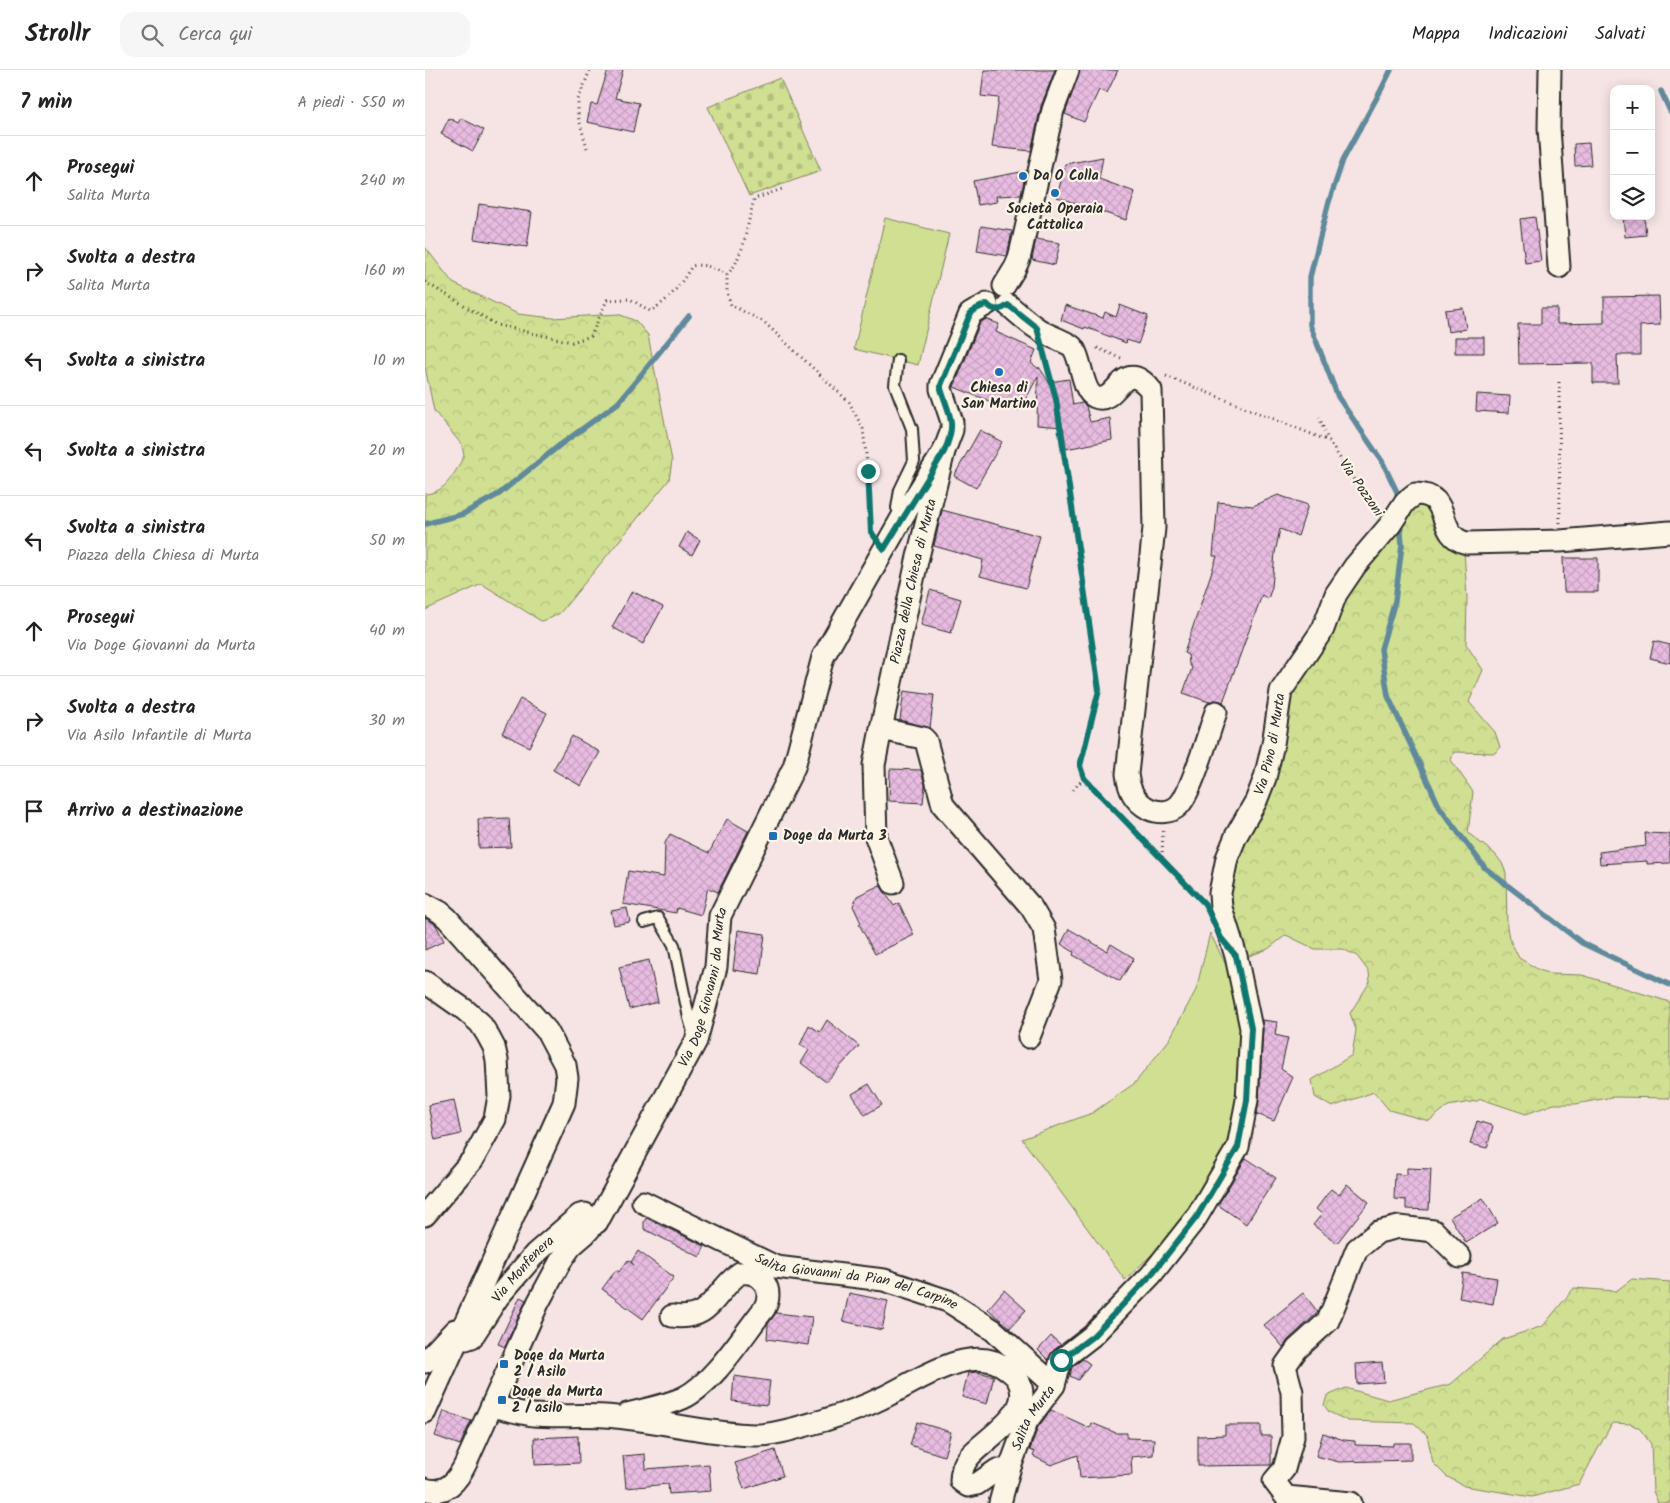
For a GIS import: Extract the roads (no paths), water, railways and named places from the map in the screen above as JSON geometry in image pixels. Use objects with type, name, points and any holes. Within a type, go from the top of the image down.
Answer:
[{"type":"street","points":[[1068,70],[1053,110],[1019,259],[1000,298],[1037,328],[1073,347],[1087,389],[1091,395],[1098,399],[1106,398],[1125,379],[1133,377],[1147,384],[1151,390],[1154,528],[1127,774],[1129,787],[1135,798],[1143,805],[1151,810],[1163,812],[1179,806],[1189,787],[1216,712]]},
{"type":"street","points":[[1550,70],[1549,128],[1559,267]]},
{"type":"street","name":"Piazza della Chiesa di Murta","points":[[893,883],[876,837],[874,765],[917,561],[944,452],[952,430],[952,422],[941,385],[970,314],[976,309],[1000,298]]},
{"type":"street","name":"Via Doge Giovanni da Murta","points":[[425,1489],[431,1491],[443,1490],[457,1480],[467,1463],[538,1303],[559,1262],[571,1246],[597,1222],[696,1041],[716,967],[720,916],[794,767],[823,657],[903,516],[944,452]]},
{"type":"street","name":"Via Pozzoni","points":[[1390,525],[1410,497],[1415,494],[1427,494],[1437,502],[1450,533],[1461,542],[1467,543],[1560,541],[1670,532]]},
{"type":"street","name":"Via Pino di Murta","points":[[1236,956],[1221,908],[1220,893],[1223,876],[1236,836],[1256,801],[1265,778],[1273,744],[1281,691],[1323,629],[1336,594],[1355,566],[1390,525]]},
{"type":"street","points":[[881,728],[923,738],[926,742],[943,804],[1031,908],[1044,929],[1051,980],[1029,1037]]},
{"type":"street","points":[[425,904],[447,918],[536,1018],[558,1049],[565,1065],[567,1078],[564,1103],[425,1412]]},
{"type":"street","name":"Salita Murta","points":[[1000,1503],[1009,1470],[1027,1421],[1054,1385],[1061,1360],[1093,1336],[1151,1275],[1196,1218],[1238,1147],[1247,1100],[1251,1028],[1236,956]]},
{"type":"street","points":[[425,982],[480,1023],[494,1047],[497,1060],[499,1096],[495,1119],[473,1159],[425,1215]]},
{"type":"street","name":"Salita Giovanni da Pian del Carpine","points":[[643,1202],[776,1267],[884,1280],[948,1301],[993,1330],[1054,1385]]},
{"type":"street","name":"Via Monfenera","points":[[425,1362],[457,1328],[466,1339],[472,1337],[498,1297],[535,1254],[580,1215],[585,1214],[597,1222]]},
{"type":"street","points":[[1351,1503],[1286,1497],[1274,1481],[1284,1469],[1293,1437],[1292,1392],[1285,1366],[1297,1349],[1328,1322],[1357,1249],[1378,1232],[1399,1227],[1434,1231],[1460,1258]]},
{"type":"street","points":[[614,1416],[663,1405],[693,1392],[710,1378],[764,1309],[769,1299],[768,1287],[761,1279],[750,1273],[740,1273],[706,1309],[685,1317],[672,1316]]},
{"type":"street","points":[[492,1406],[533,1415],[614,1416],[722,1432],[756,1435],[772,1433],[827,1419],[882,1398],[920,1377],[961,1361],[977,1359],[993,1361],[1012,1373],[1018,1380],[1022,1397],[1012,1417],[969,1456],[961,1472],[961,1481],[968,1486],[977,1484],[997,1470],[1009,1470]]},
{"type":"lane","points":[[898,360],[895,384],[912,429],[914,461],[900,490],[897,508],[903,516]]},
{"type":"lane","points":[[645,922],[658,918],[674,945],[689,1018],[696,1041]]},
{"type":"waterway","points":[[1391,70],[1343,160],[1328,205],[1310,277],[1310,325],[1338,397],[1382,461],[1397,492],[1398,502]]},
{"type":"waterway","points":[[1661,91],[1670,111]]},
{"type":"waterway","points":[[425,524],[463,514],[499,494],[560,445],[618,403],[689,316]]},
{"type":"waterway","points":[[1400,521],[1402,545],[1395,601],[1381,649],[1388,696],[1440,808],[1485,868],[1582,943],[1670,985]]},
{"type":"place","name":"Da O Colla","points":[[1023,176]]},
{"type":"place","name":"Società Operaia Cattolica","points":[[1055,193]]},
{"type":"place","name":"Chiesa di San Martino","points":[[999,372]]},
{"type":"place","name":"Doge da Murta 3","points":[[773,836]]},
{"type":"place","name":"Doge da Murta 2 / Asilo","points":[[504,1364]]},
{"type":"place","name":"Doge da Murta 2 / asilo","points":[[502,1400]]}]
